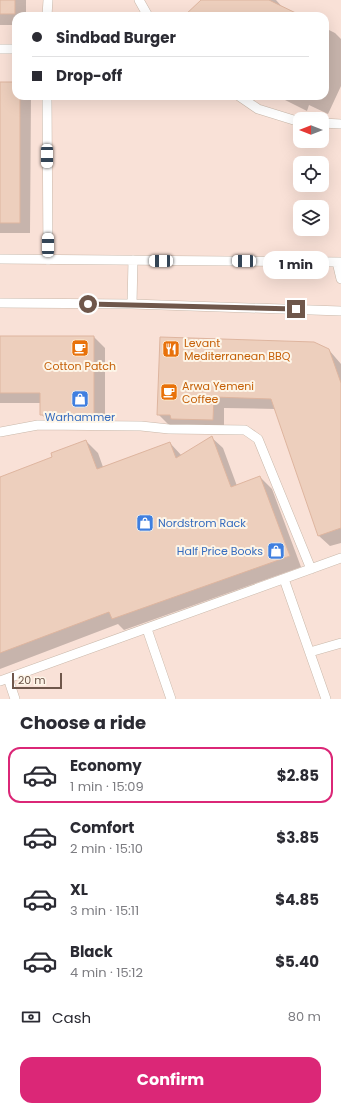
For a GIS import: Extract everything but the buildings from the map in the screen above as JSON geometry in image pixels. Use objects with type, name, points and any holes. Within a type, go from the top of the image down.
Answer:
[{"type":"lane","points":[[47,12],[48,0]]},
{"type":"lane","points":[[139,0],[146,12]]},
{"type":"lane","points":[[0,49],[12,49]]},
{"type":"lane","points":[[47,100],[48,260]]},
{"type":"lane","points":[[246,100],[258,109],[293,120]]},
{"type":"lane","points":[[329,123],[341,124]]},
{"type":"lane","points":[[0,259],[339,262],[341,279]]},
{"type":"lane","points":[[132,304],[133,260]]},
{"type":"lane","points":[[0,303],[132,304],[341,311]]},
{"type":"lane","points":[[0,432],[38,425],[141,426],[169,429],[245,430],[258,439],[311,569]]},
{"type":"lane","points":[[15,699],[4,680],[341,558]]},
{"type":"lane","points":[[284,579],[326,699]]},
{"type":"lane","points":[[147,628],[171,699]]},
{"type":"lane","points":[[310,652],[341,643]]},
{"type":"shaded area","points":[[0,0],[341,0],[341,699],[0,699]]},
{"type":"place","name":"Cotton Patch","points":[[80,348]]},
{"type":"place","name":"Levant Mediterranean BBQ","points":[[171,349]]},
{"type":"place","name":"Arwa Yemeni Coffee","points":[[169,392]]},
{"type":"place","name":"Warhammer","points":[[80,399]]},
{"type":"place","name":"Nordstrom Rack","points":[[145,523]]},
{"type":"place","name":"Half Price Books","points":[[276,551]]},
{"type":"route","points":[[88,304],[296,309]]}]
